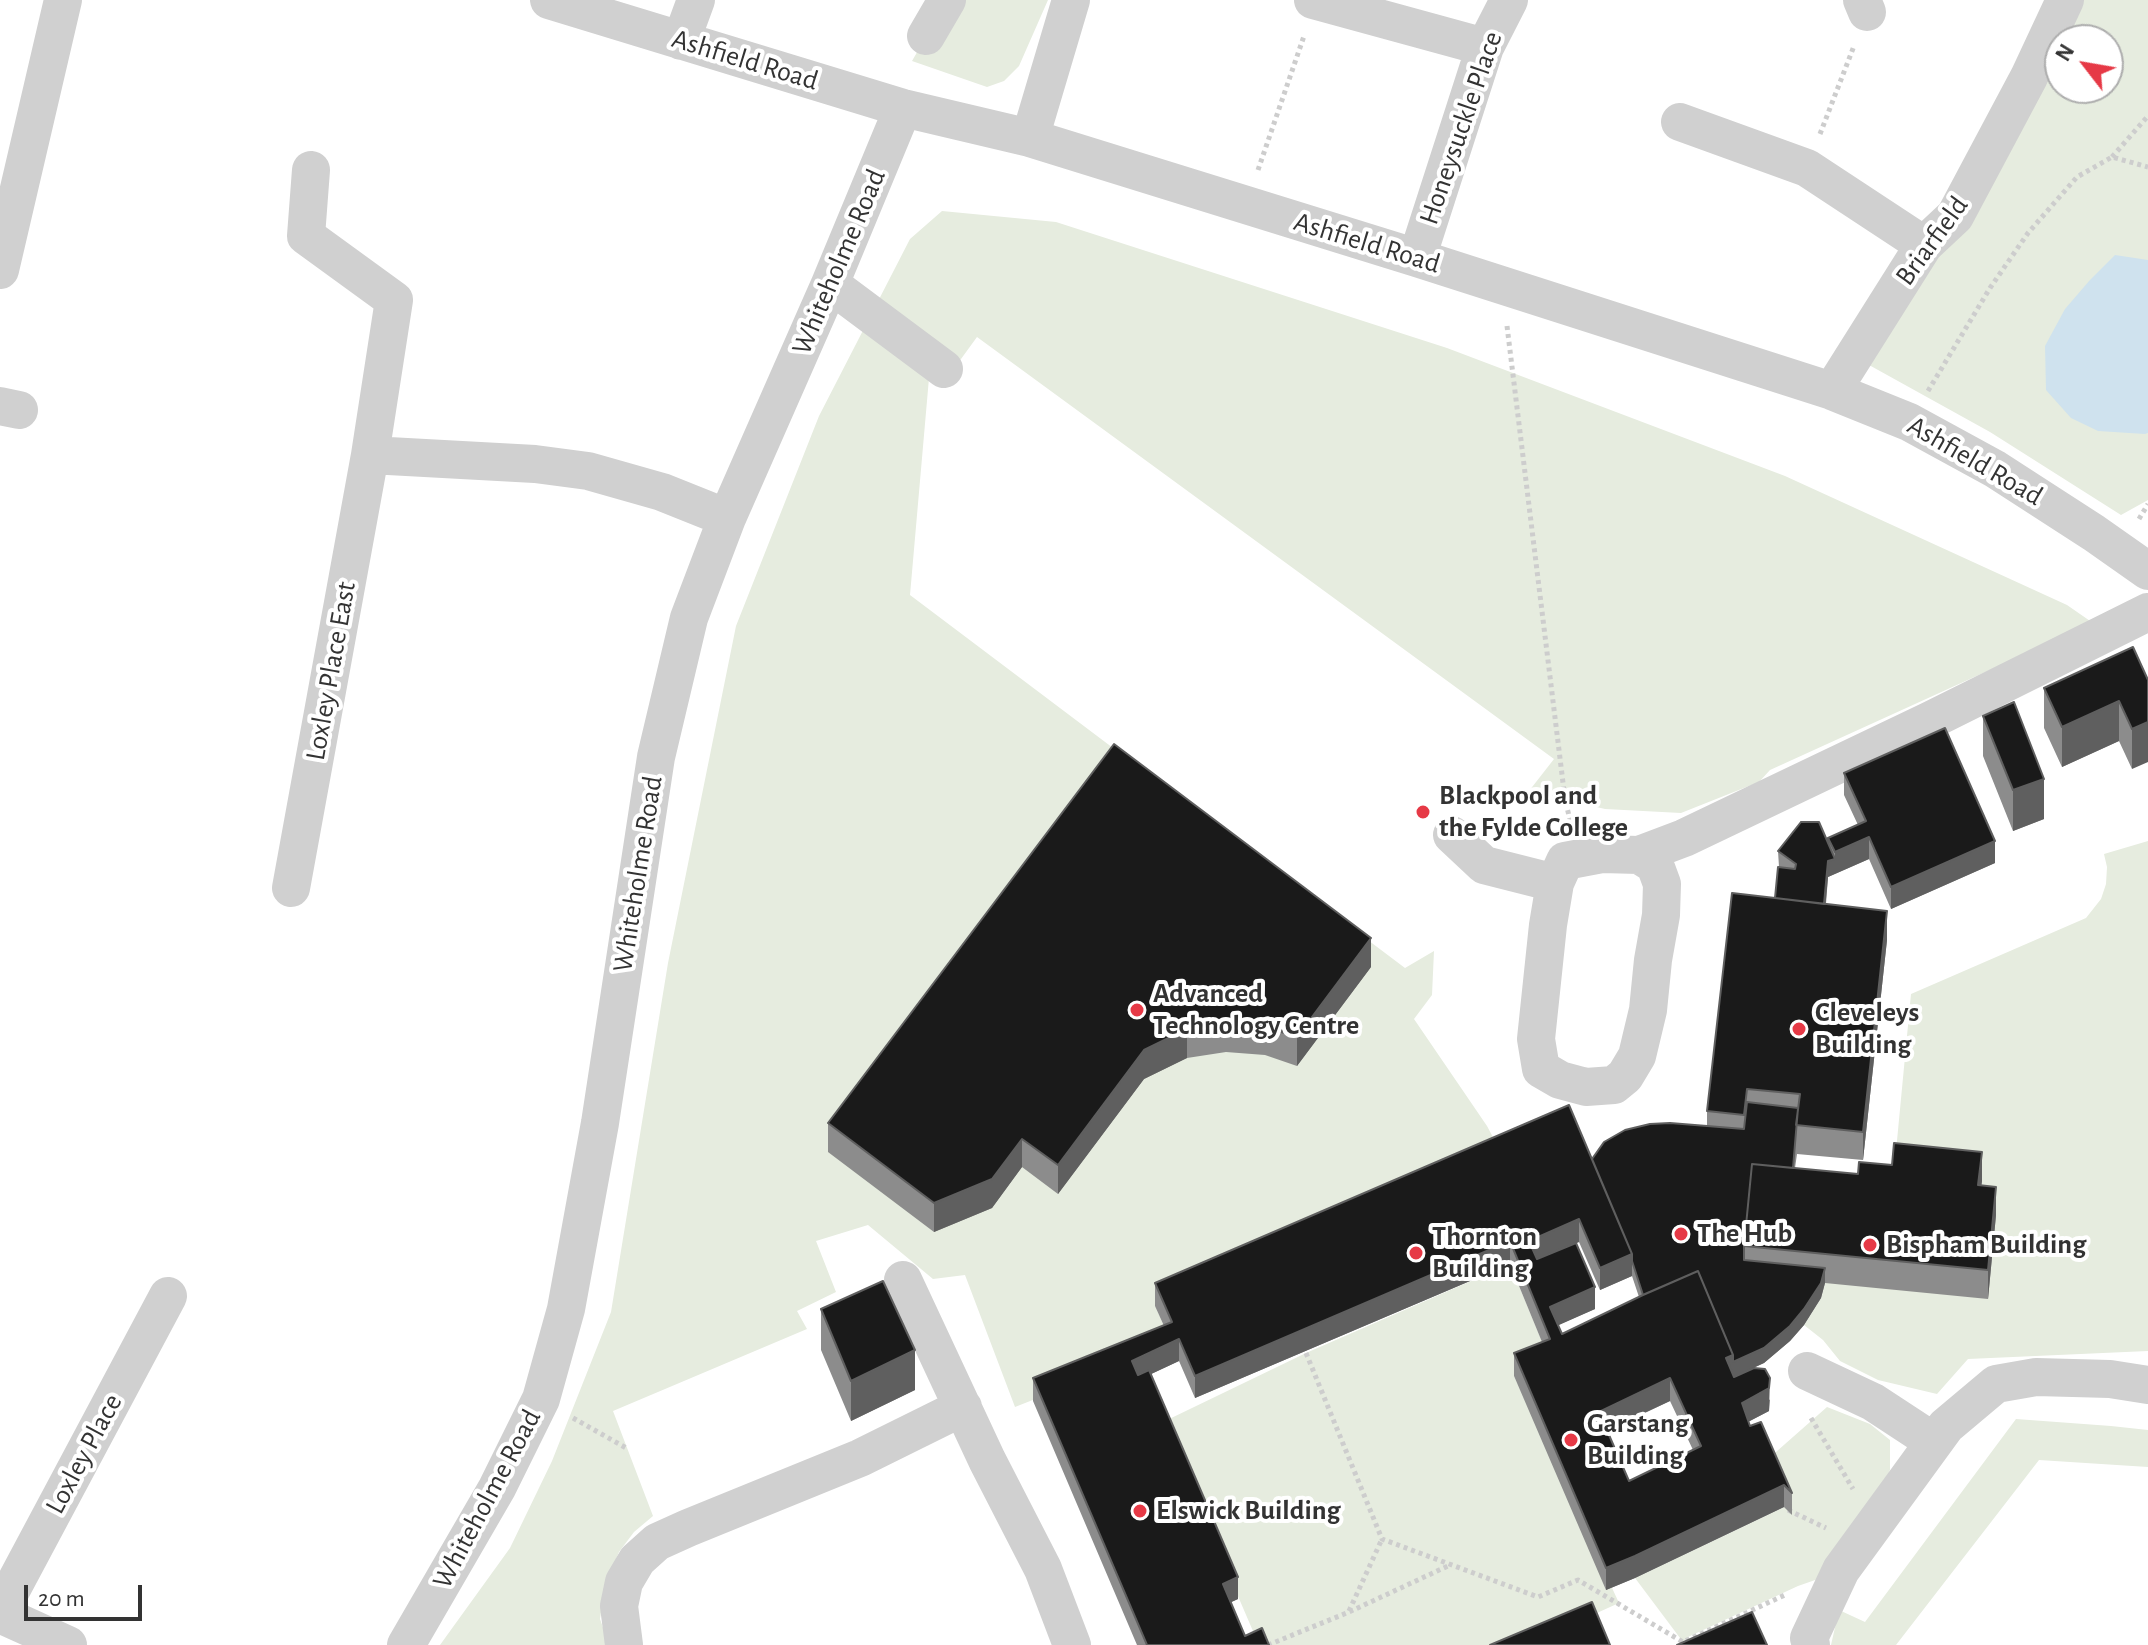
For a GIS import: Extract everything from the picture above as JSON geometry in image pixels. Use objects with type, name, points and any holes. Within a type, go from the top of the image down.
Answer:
[{"type":"street","points":[[0,270],[63,0]]},
{"type":"street","name":"Ashfield Road","points":[[549,0],[903,108],[1030,138],[1832,391],[1909,422],[1995,469],[2148,571]]},
{"type":"street","points":[[681,41],[696,0]]},
{"type":"street","points":[[926,36],[947,0]]},
{"type":"street","points":[[1030,138],[1071,0]]},
{"type":"street","points":[[1314,0],[1485,47]]},
{"type":"street","name":"Honeysuckle Place","points":[[1417,258],[1485,47],[1509,0]]},
{"type":"street","name":"Briarfield","points":[[1832,391],[1924,245],[1955,216],[2029,77],[2065,0]]},
{"type":"street","name":"Whiteholme Road","points":[[406,1645],[497,1488],[541,1399],[566,1309],[600,1123],[656,757],[689,618],[727,518],[903,108]]},
{"type":"street","points":[[1680,122],[1807,168],[1924,245]]},
{"type":"street","name":"Loxley Place East","points":[[291,888],[370,455],[410,300],[306,236],[311,170]]},
{"type":"street","points":[[830,284],[944,369]]},
{"type":"street","points":[[370,455],[535,464],[588,471],[662,492],[727,518]]},
{"type":"street","points":[[1452,835],[1484,865],[1567,871],[1602,854],[1639,855],[1698,831],[1929,721],[2148,612]]},
{"type":"street","points":[[1567,871],[1546,938],[1536,1039],[1541,1069],[1560,1080],[1586,1087],[1614,1085],[1625,1076],[1637,1056],[1648,1010],[1661,915],[1662,884],[1655,865],[1639,855]]},
{"type":"street","points":[[903,1280],[1043,1569],[1072,1645]]},
{"type":"street","name":"Loxley Place","points":[[0,1612],[168,1296]]},
{"type":"street","points":[[1811,1645],[1809,1638],[1841,1570],[1946,1426],[1996,1384],[2036,1377],[2110,1379],[2148,1385]]},
{"type":"street","points":[[1806,1389],[1873,1402],[1934,1442]]},
{"type":"street","points":[[624,1645],[619,1606],[624,1582],[637,1560],[657,1542],[860,1458],[963,1407]]},
{"type":"street","points":[[0,1612],[68,1645]]},
{"type":"path","points":[[1245,205],[1314,0]]},
{"type":"path","points":[[1807,168],[1864,6]]},
{"type":"path","points":[[1909,422],[1990,288],[2028,233],[2077,177],[2112,157],[2148,116]]},
{"type":"path","points":[[2112,157],[2148,167]]},
{"type":"path","points":[[1502,286],[1565,799],[1567,871]]},
{"type":"path","points":[[1306,1353],[1382,1539],[1349,1612]]},
{"type":"path","points":[[1806,1389],[1874,1524]]},
{"type":"path","points":[[541,1399],[628,1449]]},
{"type":"path","points":[[1382,1539],[1538,1597],[1578,1580],[1683,1642],[1841,1570]]},
{"type":"path","points":[[1268,1645],[1450,1565]]},
{"type":"shaded area","points":[[947,0],[1048,0],[1019,66],[1004,81],[987,87],[912,61]]},
{"type":"shaded area","points":[[2077,0],[2148,0],[2148,500],[2121,515],[1990,432],[1860,360],[2044,55],[2044,104],[2124,104],[2124,24],[2063,24]]},
{"type":"shaded area","points":[[942,211],[1056,222],[1447,348],[1785,476],[2067,605],[2093,623],[1770,770],[1759,782],[1681,813],[1605,809],[1529,791],[1554,759],[977,337],[961,359],[929,378],[910,595],[1405,968],[1434,951],[1432,995],[1414,1019],[1487,1126],[1503,1156],[1155,1305],[1172,1345],[1015,1407],[965,1275],[933,1279],[868,1225],[816,1241],[836,1292],[797,1311],[807,1329],[613,1411],[653,1516],[634,1532],[619,1552],[605,1585],[600,1619],[609,1645],[440,1645],[510,1548],[552,1461],[611,1312],[668,963],[736,626],[819,416],[910,239]]},
{"type":"shaded area","points":[[2148,841],[2148,1351],[1968,1359],[1937,1394],[1878,1380],[1840,1361],[1823,1340],[1804,1325],[1821,1298],[1825,1283],[1894,1172],[1911,994],[2086,918],[2101,899],[2106,884],[2104,854]]},
{"type":"shaded area","points":[[1510,1264],[1550,1361],[1514,1376],[1619,1603],[1526,1645],[1259,1645],[1163,1422],[1306,1353]]},
{"type":"shaded area","points":[[1827,1407],[1870,1424],[1890,1440],[1890,1470],[1880,1494],[1818,1579],[1688,1637],[1683,1642],[1635,1578],[1784,1507],[1768,1459]]},
{"type":"shaded area","points":[[2016,1419],[2148,1430],[2148,1467],[2039,1460],[1896,1645],[1831,1645],[1839,1610],[1865,1622]]},
{"type":"water","points":[[2115,255],[2148,260],[2148,433],[2145,434],[2098,431],[2071,418],[2046,390],[2045,346],[2065,309]]},
{"type":"building","points":[[2133,647],[2148,680],[2148,722],[2132,729],[2119,701],[2062,727],[2044,688]]},
{"type":"building","points":[[2014,702],[2044,779],[2013,790],[1983,716]]},
{"type":"building","points":[[1945,728],[1995,841],[1891,887],[1869,837],[1835,852],[1828,838],[1866,821],[1844,773]]},
{"type":"building","name":"Advanced Technology Centre","points":[[1114,744],[1371,938],[1297,1037],[1265,1027],[1226,1023],[1187,1029],[1144,1050],[1058,1165],[1022,1139],[992,1179],[934,1203],[828,1123]]},
{"type":"building","points":[[1801,822],[1819,822],[1835,859],[1828,861],[1824,904],[1775,898],[1778,867],[1795,869],[1796,864],[1778,851]]},
{"type":"building","name":"Cleveleys Building","points":[[1732,893],[1887,911],[1863,1132],[1796,1125],[1800,1094],[1747,1089],[1744,1115],[1707,1111]]},
{"type":"building","name":"The Hub","points":[[1747,1102],[1798,1108],[1793,1168],[1752,1164],[1744,1260],[1825,1268],[1821,1283],[1790,1326],[1764,1348],[1733,1362],[1733,1355],[1698,1271],[1643,1295],[1632,1254],[1592,1159],[1604,1142],[1625,1130],[1650,1124],[1744,1129]]},
{"type":"building","points":[[1569,1105],[1632,1254],[1600,1268],[1579,1219],[1529,1241],[1537,1259],[1576,1243],[1595,1287],[1550,1307],[1562,1334],[1698,1271],[1733,1355],[1726,1358],[1734,1377],[1754,1368],[1765,1369],[1770,1378],[1769,1388],[1742,1403],[1750,1426],[1761,1422],[1792,1493],[1784,1485],[1606,1568],[1514,1353],[1550,1339],[1510,1241],[1195,1376],[1179,1339],[1132,1361],[1138,1375],[1149,1370],[1238,1577],[1223,1584],[1245,1636],[1262,1628],[1269,1645],[1147,1645],[1033,1378],[1172,1322],[1155,1283]],"holes":[[[1670,1378],[1701,1446],[1629,1481],[1599,1412]]]},
{"type":"building","name":"Bispham Building","points":[[1894,1143],[1982,1152],[1978,1185],[1996,1187],[1988,1270],[1744,1246],[1752,1164],[1858,1174],[1859,1162],[1892,1165]]},
{"type":"building","points":[[883,1281],[915,1350],[851,1381],[821,1309]]},
{"type":"building","points":[[1592,1602],[1610,1645],[1490,1645]]},
{"type":"building","points":[[1752,1612],[1767,1645],[1677,1645]]},
{"type":"place","name":"Blackpool and the Fylde College","points":[[1423,812]]},
{"type":"place","name":"Advanced Technology Centre","points":[[1137,1010]]},
{"type":"place","name":"Cleveleys Building","points":[[1799,1029]]},
{"type":"place","name":"The Hub","points":[[1681,1234]]},
{"type":"place","name":"Bispham Building","points":[[1870,1245]]},
{"type":"place","name":"Thornton Building","points":[[1416,1253]]},
{"type":"place","name":"Garstang Building","points":[[1571,1440]]},
{"type":"place","name":"Elswick Building","points":[[1140,1511]]}]
